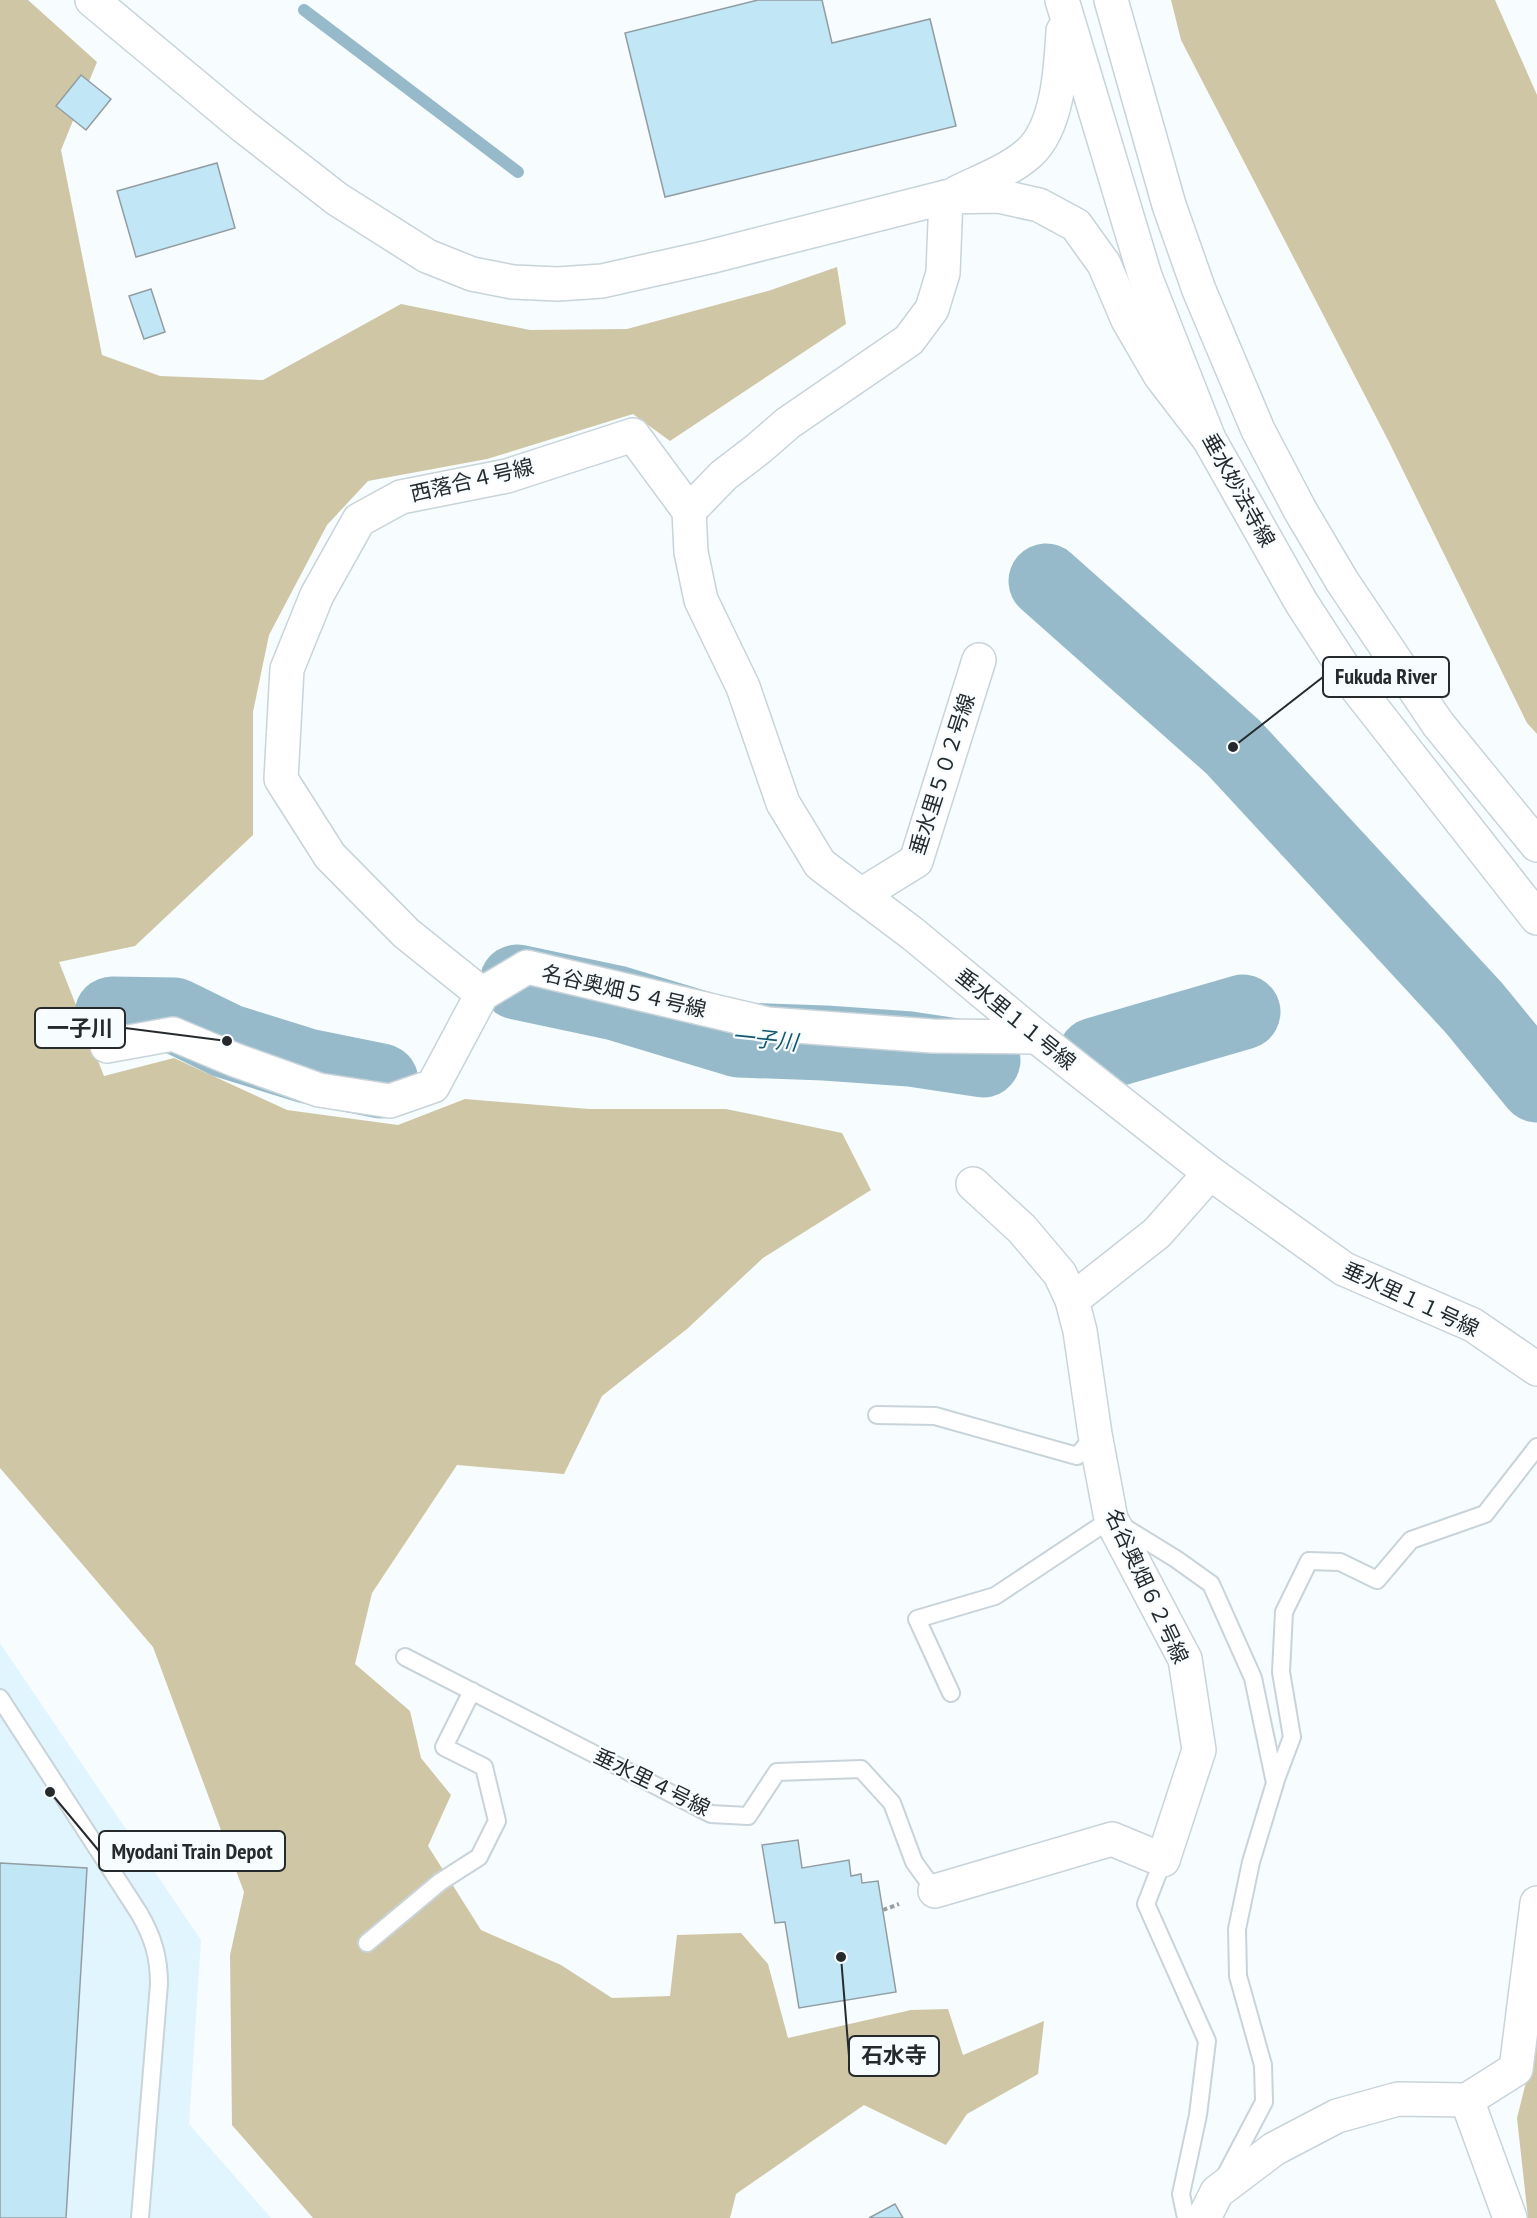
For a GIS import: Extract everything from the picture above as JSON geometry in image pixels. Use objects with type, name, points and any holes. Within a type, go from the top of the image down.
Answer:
[{"type":"street","points":[[92,0],[242,125],[337,199],[427,256],[471,274],[513,282],[558,284],[602,281],[709,257],[946,197],[1002,170],[1029,153],[1046,129],[1059,85],[1063,5]]},
{"type":"street","name":"垂水妙法寺線","points":[[1111,0],[1169,206],[1199,290],[1258,430],[1300,510],[1342,581],[1425,705],[1537,845]]},
{"type":"street","name":"垂水妙法寺線","points":[[1063,5],[1145,276],[1209,439],[1301,602],[1356,687],[1537,918]]},
{"type":"street","points":[[946,197],[998,196],[1039,206],[1076,225],[1104,264],[1128,320],[1160,375],[1209,439]]},
{"type":"street","points":[[689,511],[724,475],[759,449],[788,423],[909,340],[932,309],[943,273],[946,197]]},
{"type":"street","name":"西落合４号線","points":[[482,994],[406,933],[330,856],[281,779],[287,669],[317,595],[360,520],[401,496],[507,476],[633,435],[689,511]]},
{"type":"street","name":"垂水里１１号線","points":[[689,511],[691,552],[701,600],[743,687],[783,803],[820,864],[913,934],[1036,1037],[1210,1173],[1344,1269],[1473,1325],[1537,1369]]},
{"type":"street","name":"垂水里５０２号線","points":[[861,895],[916,861],[979,660]]},
{"type":"street","name":"名谷奥畑５４号線","points":[[482,994],[527,968],[768,1024],[932,1036],[1036,1037]]},
{"type":"street","points":[[107,1046],[173,1034],[235,1060],[319,1090],[390,1101],[434,1086],[482,994]]},
{"type":"street","points":[[1071,1300],[1157,1233],[1210,1173]]},
{"type":"street","name":"名谷奥畑６２号線","points":[[974,1184],[1022,1229],[1060,1274],[1080,1331],[1095,1434],[1112,1519],[1185,1659],[1199,1750],[1163,1860]]},
{"type":"street","points":[[935,1891],[1112,1839],[1163,1860]]},
{"type":"street","points":[[1210,2205],[1274,2149],[1338,2116],[1398,2099],[1467,2100],[1516,2069],[1537,1903]]},
{"type":"street","points":[[1467,2100],[1510,2218]]},
{"type":"lane","points":[[877,1415],[935,1416],[1077,1456],[1095,1434]]},
{"type":"lane","points":[[1210,2205],[1263,2102],[1263,2066],[1238,1976],[1237,1929],[1251,1862],[1275,1783],[1292,1737],[1281,1672],[1284,1612],[1309,1561],[1340,1562],[1377,1580],[1411,1540],[1485,1514],[1537,1447]]},
{"type":"lane","points":[[951,1693],[917,1619],[995,1596],[1112,1519],[1176,1559],[1210,1584],[1253,1678],[1275,1783]]},
{"type":"lane","name":"垂水里４号線","points":[[405,1657],[711,1814],[748,1816],[777,1772],[861,1769],[892,1803],[914,1862],[935,1891]]},
{"type":"lane","points":[[367,1943],[440,1882],[479,1857],[498,1821],[483,1767],[444,1747],[472,1691]]},
{"type":"lane","points":[[0,1698],[139,1913],[150,1931],[155,1947],[159,1966],[159,1984],[140,2218]]},
{"type":"lane","name":"名谷奥畑６２号線","points":[[1163,1860],[1146,1904],[1207,2041],[1198,2115],[1181,2194],[1186,2218]]},
{"type":"shaded area","points":[[0,0],[28,0],[97,62],[61,150],[102,355],[160,376],[263,380],[401,304],[530,330],[627,329],[768,291],[837,267],[846,324],[670,441],[633,414],[487,459],[368,481],[327,525],[269,635],[253,712],[253,835],[135,946],[59,962],[104,1076],[174,1058],[287,1110],[398,1125],[465,1099],[589,1109],[726,1109],[842,1133],[871,1190],[763,1258],[687,1329],[602,1396],[564,1474],[457,1465],[372,1593],[355,1664],[410,1711],[421,1758],[451,1795],[428,1846],[481,1930],[561,1965],[612,1998],[670,1996],[677,1935],[741,1933],[768,1964],[788,2038],[911,2010],[948,2009],[963,2055],[1044,2021],[1038,2074],[967,2114],[946,2145],[864,2105],[736,2194],[730,2218],[313,2218],[232,2125],[230,1955],[244,1892],[153,1647],[0,1468]]},
{"type":"shaded area","points":[[1171,0],[1495,0],[1537,95],[1537,734],[1527,723],[1389,442],[1181,40]]},
{"type":"shaded area","points":[[0,1643],[201,1940],[189,2124],[271,2218],[0,2218]]},
{"type":"shaded area","points":[[1537,1963],[1537,2218],[1528,2218],[1517,2118],[1530,2066]]},
{"type":"building","points":[[758,0],[822,0],[832,43],[930,19],[956,126],[665,197],[625,33]]},
{"type":"building","points":[[81,75],[111,99],[86,130],[56,106]]},
{"type":"building","points":[[217,163],[235,228],[136,257],[117,191]]},
{"type":"building","points":[[151,289],[165,332],[144,339],[129,296]]},
{"type":"building","points":[[798,1840],[802,1868],[849,1860],[851,1876],[861,1874],[862,1883],[878,1881],[896,1992],[799,2008],[785,1922],[775,1923],[762,1845]]},
{"type":"building","points":[[0,1863],[87,1868],[66,2218],[0,2218]]},
{"type":"building","points":[[895,2204],[903,2218],[869,2218]]},
{"type":"waterway","points":[[304,10],[518,172]]},
{"type":"waterway","points":[[1046,581],[1233,747],[1474,1008],[1537,1085]]},
{"type":"waterway","name":"一子川","points":[[517,982],[616,1003],[739,1040],[910,1049],[983,1060]]},
{"type":"waterway","name":"一子川","points":[[1095,1055],[1243,1012]]},
{"type":"waterway","name":"一子川","points":[[112,1014],[174,1015],[227,1041],[307,1066],[381,1081]]},
{"type":"place","name":"Fukuda River","points":[[1233,747]]},
{"type":"place","name":"一子川","points":[[227,1041]]},
{"type":"place","name":"Myodani Train Depot","points":[[50,1792]]},
{"type":"place","name":"石水寺","points":[[841,1957]]}]
